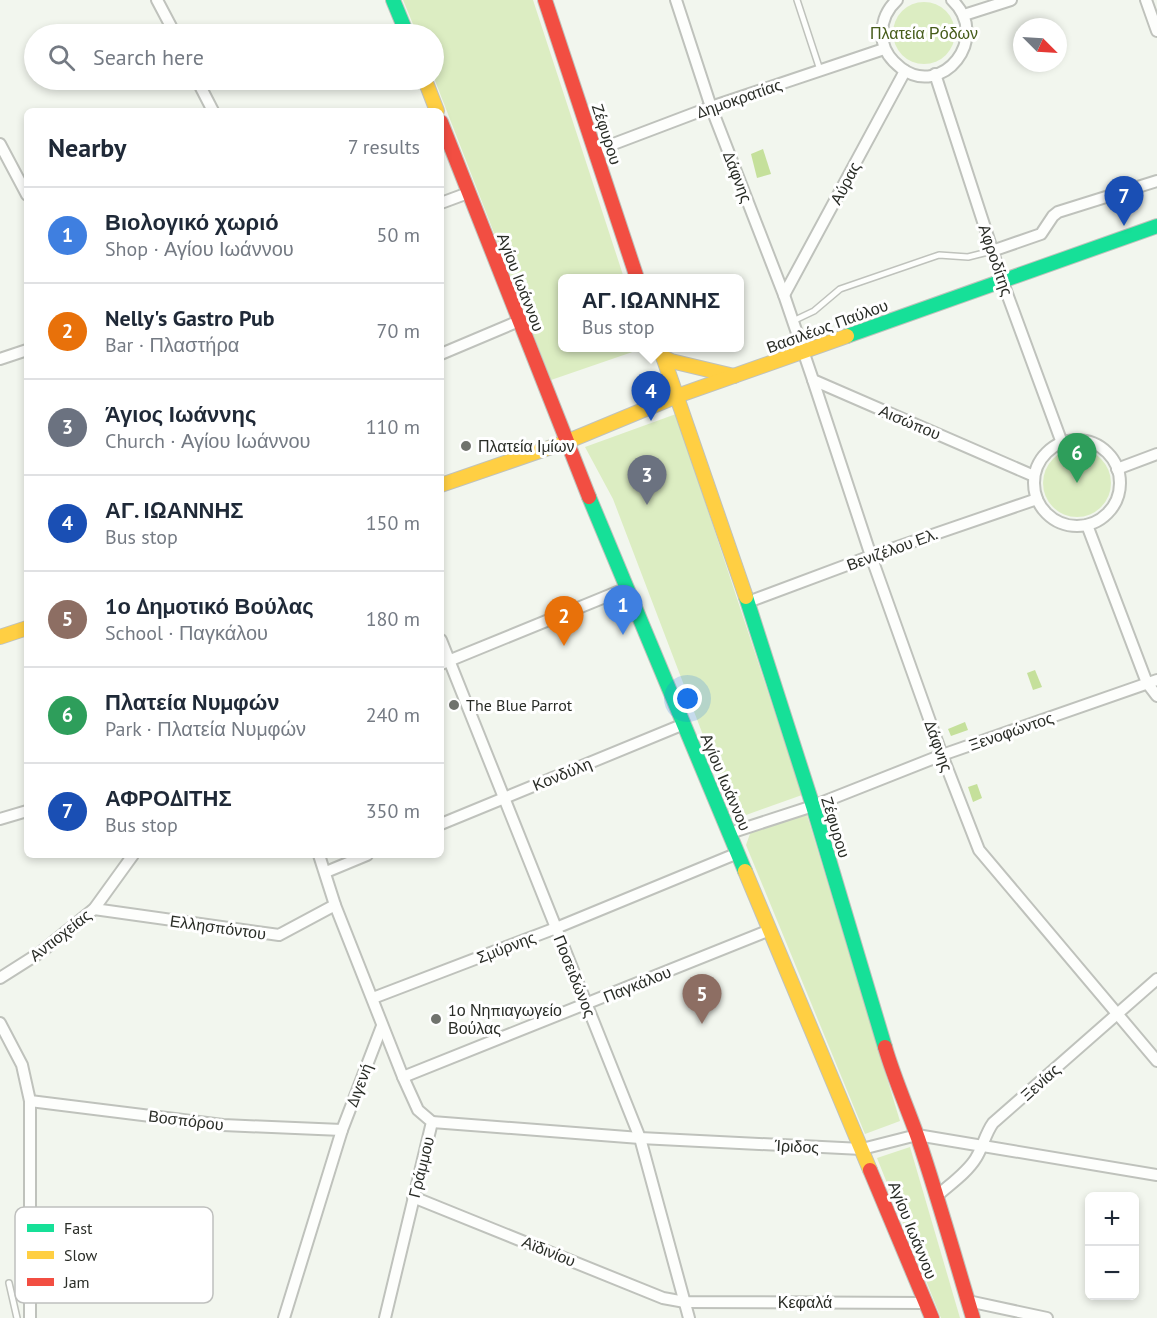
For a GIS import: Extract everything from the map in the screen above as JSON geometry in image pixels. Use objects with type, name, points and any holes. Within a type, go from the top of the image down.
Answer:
[{"type":"street","points":[[157,0],[169,24]]},
{"type":"street","points":[[393,0],[403,24]]},
{"type":"street","name":"Ζέφυρου","points":[[545,0],[635,274]]},
{"type":"street","name":"Δάφνης","points":[[675,0],[711,107],[784,295],[803,352]]},
{"type":"street","points":[[897,0],[888,9],[883,23],[881,34],[885,49],[893,62],[905,71],[920,75],[935,74],[955,63],[967,42],[968,29],[964,15],[952,0]]},
{"type":"street","points":[[964,15],[1011,0]]},
{"type":"street","points":[[1146,0],[1157,31]]},
{"type":"street","name":"Δημοκρατίας","points":[[595,151],[711,107],[885,49]]},
{"type":"street","name":"Αύρας","points":[[784,295],[905,71]]},
{"type":"street","name":"Αφροδίτης","points":[[935,74],[992,251],[1062,443]]},
{"type":"street","points":[[202,90],[211,108]]},
{"type":"street","points":[[428,90],[436,108]]},
{"type":"street","name":"Αγίου Ιωάννου","points":[[444,130],[566,442],[932,1318]]},
{"type":"street","points":[[0,144],[24,189]]},
{"type":"street","points":[[992,251],[1041,234],[1058,212],[1157,181]]},
{"type":"street","points":[[444,202],[468,194]]},
{"type":"street","name":"Βασιλέως Παύλου","points":[[444,484],[566,442],[676,396],[1157,226]]},
{"type":"street","points":[[444,353],[519,321]]},
{"type":"street","points":[[0,359],[24,351]]},
{"type":"street","points":[[661,352],[671,361],[734,376]]},
{"type":"street","name":"Ζέφυρου","points":[[661,352],[748,602],[813,806],[894,1078],[917,1135],[973,1318]]},
{"type":"street","points":[[803,352],[813,380]]},
{"type":"street","name":"Δάφνης","points":[[813,380],[871,556],[942,755],[979,850],[1157,1061]]},
{"type":"street","name":"Αισώπου","points":[[813,380],[1034,476]]},
{"type":"street","points":[[1081,441],[1099,447],[1109,455],[1117,469],[1118,495],[1112,507],[1103,517],[1087,525],[1072,526],[1057,521],[1045,512],[1036,498],[1034,476],[1044,456],[1052,448],[1062,443],[1081,441]]},
{"type":"street","points":[[1117,469],[1157,454]]},
{"type":"street","name":"Βενιζέλου Ελ.","points":[[748,602],[1036,498]]},
{"type":"street","points":[[1087,525],[1157,696]]},
{"type":"street","points":[[445,662],[627,588]]},
{"type":"street","points":[[0,637],[24,629]]},
{"type":"street","name":"Ποσειδώνος","points":[[445,662],[504,798],[640,1138],[689,1318]]},
{"type":"street","name":"Ξενοφώντος","points":[[730,833],[813,806],[942,755],[1152,682]]},
{"type":"street","name":"Κονδύλη","points":[[444,823],[684,724]]},
{"type":"street","points":[[0,819],[24,812]]},
{"type":"street","name":"Σμύρνης","points":[[374,998],[556,928],[738,853]]},
{"type":"street","name":"Αντιοχείας","points":[[0,978],[41,952],[94,909],[132,858]]},
{"type":"street","points":[[321,858],[335,904],[374,998],[382,1026]]},
{"type":"street","points":[[326,872],[360,858]]},
{"type":"street","name":"Ελλησπόντου","points":[[94,909],[279,935],[335,904]]},
{"type":"street","name":"Παγκάλου","points":[[403,1077],[770,930]]},
{"type":"street","name":"Ξενίας","points":[[937,1196],[973,1163],[993,1123],[1157,978]]},
{"type":"street","points":[[0,1023],[22,1065],[30,1101],[30,1207]]},
{"type":"street","name":"Γράμμου","points":[[382,1026],[418,1110],[432,1122],[385,1318]]},
{"type":"street","name":"Διγενή","points":[[284,1318],[342,1130],[382,1026]]},
{"type":"street","name":"Βοσπόρου","points":[[30,1101],[223,1125],[342,1130]]},
{"type":"street","name":"Ίριδος","points":[[432,1122],[640,1138],[862,1149],[917,1135],[1157,1175]]},
{"type":"street","name":"Αϊδινίου","points":[[413,1197],[663,1298],[685,1302]]},
{"type":"street","points":[[968,1301],[1047,1318]]},
{"type":"street","name":"Κεφαλά","points":[[685,1302],[925,1303]]},
{"type":"lane","points":[[796,0],[820,70]]},
{"type":"lane","points":[[793,321],[814,311],[840,289],[939,255],[969,257],[992,251]]},
{"type":"lane","points":[[9,1283],[17,1318]]},
{"type":"green space","points":[[403,0],[533,0],[623,274],[558,274],[558,352],[632,352],[551,380],[439,90],[444,90],[444,24],[413,24]]},
{"type":"green space","name":"Πλατεία Ρόδων","points":[[918,2],[930,2],[946,11],[953,21],[955,33],[953,45],[946,55],[930,64],[918,64],[907,59],[898,50],[893,39],[893,27],[898,16],[907,7]]},
{"type":"green space","points":[[676,414],[802,795],[735,819],[613,499],[585,447]]},
{"type":"green space","points":[[1077,449],[1090,452],[1101,459],[1108,470],[1111,483],[1108,496],[1101,507],[1090,514],[1077,517],[1064,514],[1053,507],[1046,496],[1043,483],[1046,470],[1053,459],[1064,452]]},
{"type":"green space","points":[[807,815],[900,1121],[865,1134],[746,845],[751,831]]},
{"type":"green space","points":[[910,1147],[960,1318],[941,1318],[877,1158]]},
{"type":"shaded area","points":[[763,149],[771,174],[757,178],[751,154]]},
{"type":"shaded area","points":[[1035,670],[1042,687],[1033,690],[1027,673]]},
{"type":"shaded area","points":[[965,722],[968,730],[951,736],[948,729]]},
{"type":"shaded area","points":[[977,784],[982,798],[973,802],[968,787]]},
{"type":"traffic: fast","points":[[393,0],[403,24]]},
{"type":"traffic: fast","points":[[847,336],[1157,226]]},
{"type":"traffic: fast","points":[[589,497],[745,871]]},
{"type":"traffic: fast","points":[[746,597],[813,806],[885,1047]]},
{"type":"traffic: slow","points":[[429,90],[436,108]]},
{"type":"traffic: slow","points":[[444,484],[566,442],[677,396],[847,336]]},
{"type":"traffic: slow","points":[[661,352],[746,597]]},
{"type":"traffic: slow","points":[[663,357],[734,376]]},
{"type":"traffic: slow","points":[[0,637],[24,629]]},
{"type":"traffic: slow","points":[[745,871],[870,1170]]},
{"type":"traffic: jam","points":[[545,0],[636,274]]},
{"type":"traffic: jam","points":[[444,130],[589,497]]},
{"type":"traffic: jam","points":[[885,1047],[914,1126],[973,1318]]},
{"type":"traffic: jam","points":[[870,1170],[932,1318]]},
{"type":"place","name":"ΑΦΡΟΔΙΤΗΣ","points":[[1124,226]]},
{"type":"place","name":"ΑΓ. ΙΩΑΝΝΗΣ","points":[[651,421]]},
{"type":"place","name":"Πλατεία Ιμίων","points":[[466,446]]},
{"type":"place","name":"Πλατεία Νυμφών","points":[[1077,483]]},
{"type":"place","name":"Άγιος Ιωάννης","points":[[647,505]]},
{"type":"place","name":"Βιολογικό χωριό","points":[[623,635]]},
{"type":"place","name":"Nelly's Gastro Pub","points":[[564,646]]},
{"type":"place","name":"The Blue Parrot","points":[[454,705]]},
{"type":"place","name":"1ο Νηπιαγωγείο Βούλας","points":[[436,1019]]},
{"type":"place","name":"1ο Δημοτικό Βούλας","points":[[702,1024]]}]
